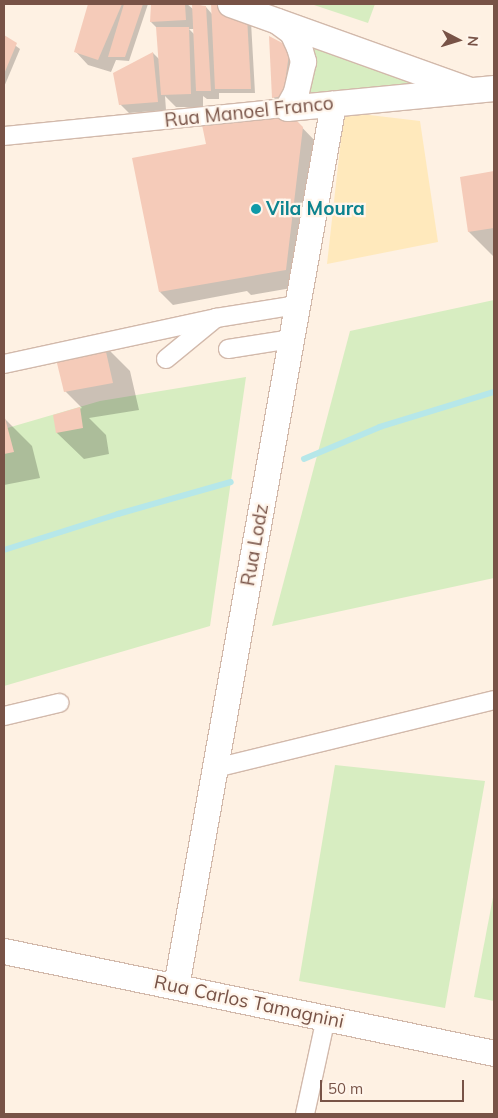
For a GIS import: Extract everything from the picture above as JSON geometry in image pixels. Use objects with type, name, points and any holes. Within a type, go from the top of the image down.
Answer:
[{"type":"street","points":[[230,4],[470,90]]},
{"type":"street","points":[[276,19],[292,32],[300,47],[303,61],[296,92],[287,108]]},
{"type":"street","name":"Rua Manoel Franco","points":[[4,136],[494,88]]},
{"type":"street","name":"Rua Lodz","points":[[176,986],[333,104]]},
{"type":"street","points":[[4,364],[216,318],[296,305]]},
{"type":"street","points":[[166,359],[216,318]]},
{"type":"street","points":[[228,349],[292,339]]},
{"type":"street","points":[[215,768],[494,700]]},
{"type":"street","points":[[4,716],[59,703]]},
{"type":"street","name":"Rua Carlos Tamagnini","points":[[4,951],[494,1053]]},
{"type":"street","points":[[305,1114],[326,1018]]},
{"type":"green space","points":[[311,4],[375,4],[368,23]]},
{"type":"green space","points":[[307,39],[427,83],[303,100]]},
{"type":"green space","points":[[494,300],[494,578],[272,626],[350,331]]},
{"type":"green space","points":[[246,377],[210,626],[4,686],[4,429],[100,401]]},
{"type":"green space","points":[[335,765],[485,781],[445,1008],[299,981]]},
{"type":"green space","points":[[494,892],[494,1001],[474,997]]},
{"type":"sand","points":[[344,112],[420,121],[438,242],[327,264]]},
{"type":"building","points":[[88,4],[122,4],[98,60],[74,52]]},
{"type":"building","points":[[124,4],[143,4],[125,57],[108,57]]},
{"type":"building","points":[[151,4],[185,4],[186,20],[150,22]]},
{"type":"building","points":[[192,4],[206,6],[211,91],[196,91]]},
{"type":"building","points":[[211,4],[218,4],[247,17],[251,89],[215,89]]},
{"type":"building","points":[[156,27],[189,27],[191,94],[161,95]]},
{"type":"building","points":[[4,35],[17,43],[4,74]]},
{"type":"building","points":[[269,36],[290,47],[283,96],[272,98]]},
{"type":"building","points":[[153,52],[158,102],[119,105],[113,73]]},
{"type":"building","points":[[290,114],[303,127],[286,270],[159,292],[132,158],[206,144],[202,125]]},
{"type":"building","points":[[494,171],[494,228],[468,232],[460,177]]},
{"type":"building","points":[[104,343],[113,383],[64,392],[55,355]]},
{"type":"building","points":[[80,407],[83,428],[56,433],[53,415]]},
{"type":"building","points":[[4,418],[14,452],[4,454]]},
{"type":"waterway","points":[[304,459],[380,427],[494,392]]},
{"type":"waterway","points":[[4,550],[118,514],[231,482]]},
{"type":"place","name":"Vila Moura","points":[[256,209]]}]
